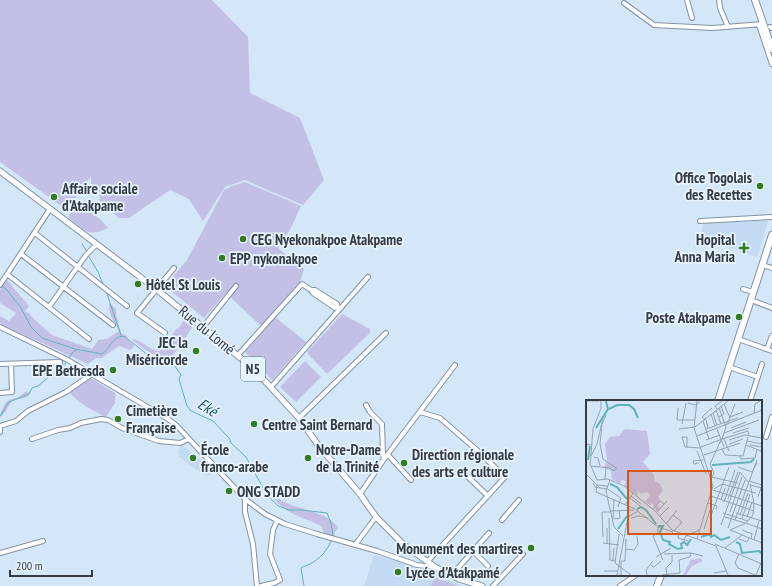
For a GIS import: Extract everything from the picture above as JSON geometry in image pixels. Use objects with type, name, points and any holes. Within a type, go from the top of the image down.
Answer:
[{"type":"highway","points":[[755,0],[761,24],[772,50]]},
{"type":"highway","points":[[718,400],[772,236]]},
{"type":"highway","points":[[658,586],[661,576]]},
{"type":"main road","name":"Rue du Lomé","points":[[0,171],[156,289],[254,369],[299,418],[318,445],[360,494],[376,516],[403,544],[435,567],[479,586]]},
{"type":"street","points":[[687,0],[692,18]]},
{"type":"street","points":[[719,0],[720,8],[728,27]]},
{"type":"street","points":[[624,3],[654,24],[712,28],[761,24],[772,64]]},
{"type":"street","points":[[0,285],[50,209]]},
{"type":"street","points":[[700,221],[772,217]]},
{"type":"street","points":[[35,233],[127,306]]},
{"type":"street","points":[[49,307],[97,244]]},
{"type":"street","points":[[21,254],[113,325]]},
{"type":"street","points":[[762,265],[772,268]]},
{"type":"street","points":[[164,333],[137,313],[174,268]]},
{"type":"street","points":[[7,274],[89,339]]},
{"type":"street","points":[[271,387],[339,308],[368,277]]},
{"type":"street","points":[[238,356],[302,284],[337,304],[339,308]]},
{"type":"street","points":[[203,327],[236,286]]},
{"type":"street","points":[[742,289],[753,292]]},
{"type":"street","points":[[751,300],[772,308]]},
{"type":"street","points":[[0,327],[68,360],[160,413],[177,426],[190,439],[245,499],[277,521],[332,539],[377,551],[417,565],[435,567]]},
{"type":"street","points":[[299,418],[386,333]]},
{"type":"street","points":[[738,339],[770,350],[772,336]]},
{"type":"street","points":[[0,364],[60,362]]},
{"type":"street","points":[[0,393],[12,392],[11,364]]},
{"type":"street","points":[[750,400],[762,364]]},
{"type":"street","points":[[360,494],[384,459],[455,365]]},
{"type":"street","points":[[729,367],[758,377]]},
{"type":"street","points":[[0,432],[0,426],[16,421],[28,411],[66,392],[92,374]]},
{"type":"street","points":[[366,405],[370,412],[382,424],[384,459]]},
{"type":"street","points":[[420,412],[440,418],[505,477],[428,561]]},
{"type":"street","points":[[766,437],[772,417]]},
{"type":"street","points":[[32,439],[58,430],[70,428],[81,423],[108,420],[128,431],[159,441],[180,443],[190,439]]},
{"type":"street","points":[[388,455],[411,480]]},
{"type":"street","points":[[467,476],[488,496]]},
{"type":"street","points":[[245,499],[245,512],[253,544],[257,586]]},
{"type":"street","points":[[502,520],[519,500]]},
{"type":"street","points":[[355,545],[376,516]]},
{"type":"street","points":[[261,586],[280,580],[270,554],[273,530],[277,521]]},
{"type":"street","points":[[452,575],[489,533]]},
{"type":"street","points":[[0,553],[43,541]]},
{"type":"street","points":[[473,551],[488,566]]},
{"type":"street","points":[[493,586],[523,554]]},
{"type":"street","points":[[620,586],[635,576]]},
{"type":"shaded area","points":[[0,0],[212,0],[248,37],[250,93],[300,118],[324,180],[303,205],[245,180],[225,187],[203,221],[189,199],[170,190],[129,218],[119,218],[100,202],[99,192],[91,186],[91,176],[67,210],[0,162]]},
{"type":"shaded area","points":[[245,182],[301,206],[291,228],[278,248],[304,269],[300,282],[261,326],[226,293],[204,318],[165,286],[187,260],[224,190]]},
{"type":"shaded area","points":[[78,203],[101,220],[108,228],[96,232],[87,231],[69,218],[69,215]]},
{"type":"shaded area","name":"Hopital Anna Maria","points":[[768,221],[757,257],[701,238],[703,223]]},
{"type":"shaded area","points":[[7,280],[29,306],[25,311],[52,335],[92,349],[98,340],[107,339],[119,331],[110,312],[109,304],[111,304],[116,309],[116,315],[121,333],[127,336],[128,340],[134,345],[134,347],[130,350],[119,346],[102,358],[96,358],[88,364],[5,326],[0,323],[0,316],[9,321],[16,313],[0,303],[0,290]]},
{"type":"shaded area","points":[[342,314],[370,329],[370,333],[327,374],[308,354],[308,351]]},
{"type":"shaded area","points":[[275,317],[306,342],[272,380],[245,352]]},
{"type":"shaded area","points":[[184,320],[190,322],[192,328],[174,354],[168,359],[153,354],[131,339],[139,341],[152,349],[160,351]]},
{"type":"shaded area","points":[[305,361],[321,377],[296,402],[280,387]]},
{"type":"shaded area","points":[[91,378],[115,393],[115,403],[106,417],[81,403],[69,392]]},
{"type":"shaded area","points":[[27,391],[30,394],[28,396],[11,402],[0,418],[7,401],[18,398]]},
{"type":"shaded area","points":[[181,444],[214,471],[211,475],[204,475],[179,457],[178,452]]},
{"type":"shaded area","points":[[272,492],[287,503],[323,515],[331,520],[338,527],[334,534],[336,538],[325,535],[321,526],[299,517],[281,506],[270,494]]},
{"type":"shaded area","name":"Lycée d'Atakpamé","points":[[374,555],[422,568],[463,586],[364,586]]},
{"type":"shaded area","points":[[435,577],[458,586],[431,586]]},
{"type":"waterway","points":[[82,244],[87,252]]},
{"type":"waterway","points":[[88,255],[103,284]]},
{"type":"waterway","name":"Eké","points":[[2,286],[21,308],[31,327],[42,338],[75,349],[102,354],[115,339],[121,336],[125,337],[148,355],[174,365],[181,375],[179,379],[187,406],[191,411],[213,421],[229,438],[231,443],[246,457],[267,495],[278,506],[289,510],[327,513],[331,523],[333,536]]},
{"type":"waterway","points":[[106,291],[121,335]]},
{"type":"waterway","points":[[68,360],[72,353],[76,350]]},
{"type":"waterway","points":[[0,416],[9,402],[29,394],[32,388],[38,386],[67,362]]},
{"type":"waterway","name":"Eké","points":[[304,586],[301,568],[320,557],[326,551],[332,539]]},
{"type":"place","name":"Office Togolais des Recettes","points":[[760,186]]},
{"type":"place","name":"Affaire sociale d'Atakpame","points":[[54,197]]},
{"type":"place","name":"CEG Nyekonakpoe Atakpame","points":[[243,239]]},
{"type":"place","name":"Hopital Anna Maria","points":[[744,248]]},
{"type":"place","name":"EPP nykonakpoe","points":[[222,258]]},
{"type":"place","name":"Hôtel St Louis","points":[[138,284]]},
{"type":"place","name":"Poste Atakpame","points":[[739,317]]},
{"type":"place","name":"JEC la Miséricorde","points":[[196,351]]},
{"type":"place","name":"EPE Bethesda","points":[[113,370]]},
{"type":"place","name":"Cimetière Française","points":[[118,419]]},
{"type":"place","name":"Centre Saint Bernard","points":[[254,424]]},
{"type":"place","name":"École franco-arabe","points":[[193,458]]},
{"type":"place","name":"Notre-Dame de la Trinité","points":[[308,458]]},
{"type":"place","name":"Direction régionale des arts et culture","points":[[404,463]]},
{"type":"place","name":"ONG STADD","points":[[229,491]]},
{"type":"place","name":"Monument des martires","points":[[531,548]]},
{"type":"place","name":"Lycée d'Atakpamé","points":[[398,572]]}]
